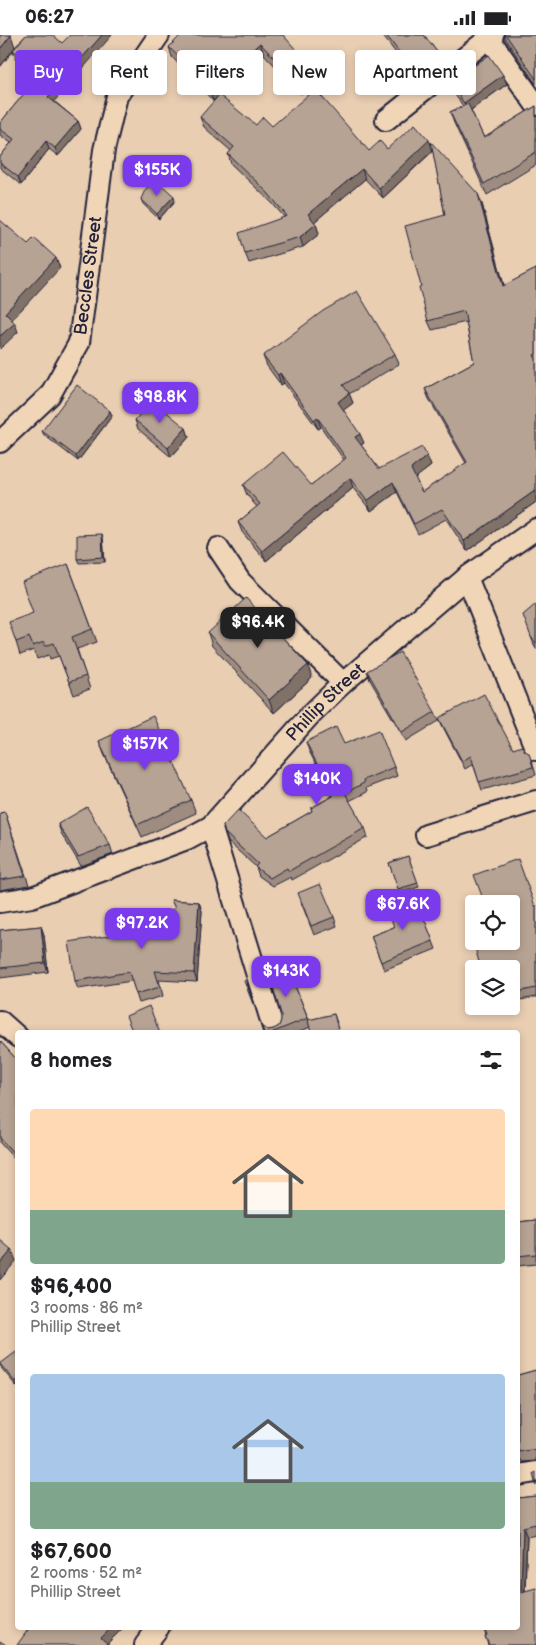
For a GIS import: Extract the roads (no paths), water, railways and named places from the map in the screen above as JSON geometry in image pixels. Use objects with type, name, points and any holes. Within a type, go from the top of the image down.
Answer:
[{"type":"street","name":"Beccles Street","points":[[0,442],[50,395],[80,343],[104,150],[117,96],[160,35]]},
{"type":"street","points":[[386,120],[491,36],[536,105]]},
{"type":"street","name":"Phillip Street","points":[[0,902],[32,897],[187,839],[211,826],[311,714],[343,683],[467,577],[536,529]]},
{"type":"street","points":[[218,548],[240,581],[343,683]]},
{"type":"street","points":[[467,577],[536,750]]},
{"type":"street","points":[[426,835],[536,801]]},
{"type":"street","points":[[211,826],[274,1027]]},
{"type":"street","points":[[0,1021],[15,1034]]},
{"type":"street","points":[[520,1475],[536,1472]]},
{"type":"street","points":[[145,1645],[157,1630]]}]
